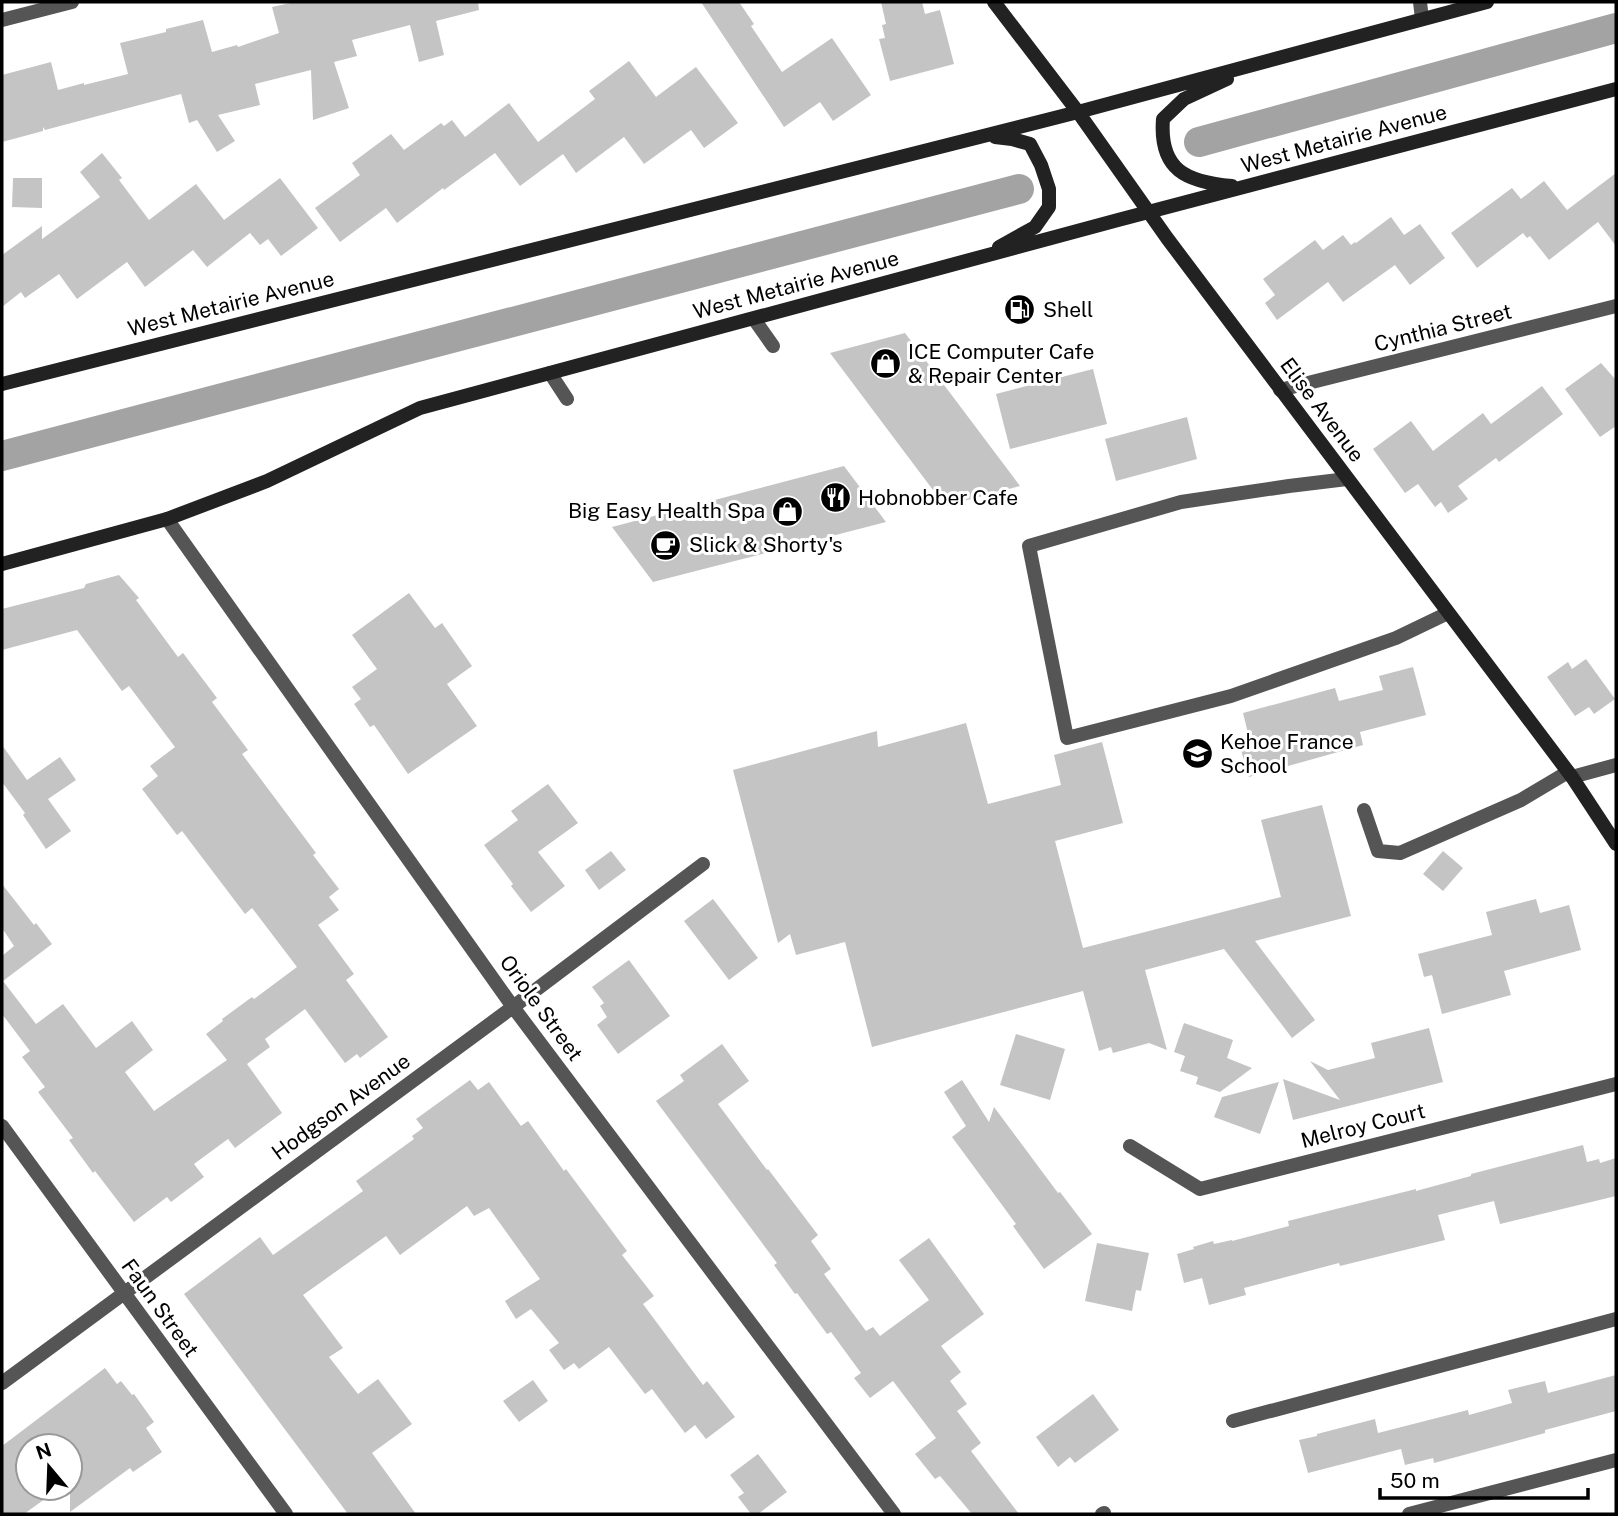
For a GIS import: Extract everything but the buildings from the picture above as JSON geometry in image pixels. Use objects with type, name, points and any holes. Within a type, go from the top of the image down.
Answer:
[{"type":"main road","name":"Elise Avenue","points":[[994,2],[1078,112],[1148,213],[1280,390],[1570,774],[1616,844]]},
{"type":"main road","name":"West Metairie Avenue","points":[[2,384],[1078,112],[1487,2]]},
{"type":"main road","points":[[1246,187],[1207,184],[1188,177],[1170,161],[1162,138],[1163,119],[1184,99],[1270,60]]},
{"type":"main road","name":"West Metairie Avenue","points":[[2,564],[167,519],[267,481],[420,408],[1616,89]]},
{"type":"main road","points":[[979,258],[1035,227],[1049,207],[1049,188],[1030,144],[982,136]]},
{"type":"street","points":[[2,20],[72,2]]},
{"type":"street","points":[[1420,2],[1422,19]]},
{"type":"street","name":"Cynthia Street","points":[[1280,390],[1616,306]]},
{"type":"street","points":[[754,318],[773,346]]},
{"type":"street","points":[[550,373],[567,400]]},
{"type":"street","points":[[1347,479],[1181,502],[1029,545],[1067,738],[1231,696],[1396,638],[1448,612]]},
{"type":"street","name":"Oriole Street","points":[[167,519],[513,1007],[894,1514]]},
{"type":"street","points":[[1364,810],[1378,851],[1400,853],[1521,800],[1570,774],[1616,765]]},
{"type":"street","name":"Hodgson Avenue","points":[[2,1383],[703,864]]},
{"type":"street","name":"Melroy Court","points":[[1130,1146],[1200,1189],[1616,1084]]},
{"type":"street","name":"Faun Street","points":[[2,1126],[286,1514]]},
{"type":"street","points":[[1233,1421],[1616,1319]]},
{"type":"street","points":[[1409,1514],[1616,1460]]},
{"type":"waterway","points":[[1199,142],[1616,28]]},
{"type":"waterway","points":[[2,456],[1019,189]]},
{"type":"place","name":"Shell","points":[[1020,310]]},
{"type":"place","name":"ICE Computer Cafe & Repair Center","points":[[885,364]]},
{"type":"place","name":"Hobnobber Cafe","points":[[835,498]]},
{"type":"place","name":"Big Easy Health Spa","points":[[788,511]]},
{"type":"place","name":"Slick & Shorty's","points":[[666,545]]},
{"type":"place","name":"Kehoe France School","points":[[1197,754]]}]
